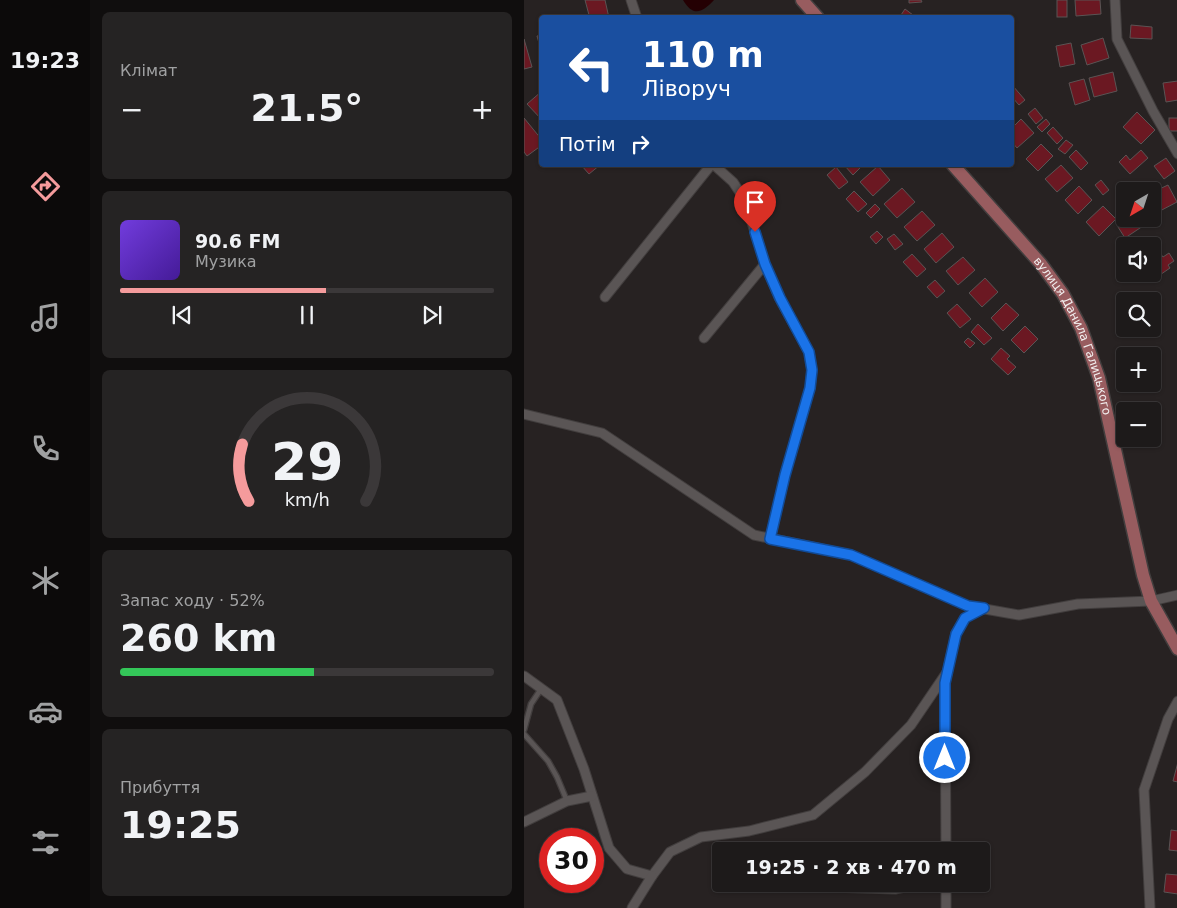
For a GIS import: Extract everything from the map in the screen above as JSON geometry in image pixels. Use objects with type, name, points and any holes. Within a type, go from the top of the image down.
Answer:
[{"type":"main road","points":[[802,0],[815,15]]},
{"type":"main road","name":"вулиця Данила Галицького","points":[[955,167],[1041,264],[1063,294],[1082,328],[1099,378],[1143,575],[1151,601],[1177,649]]},
{"type":"street","points":[[631,0],[636,15]]},
{"type":"street","points":[[1115,0],[1117,40],[1177,154]]},
{"type":"street","points":[[606,297],[710,167]]},
{"type":"street","points":[[714,167],[733,182],[745,200],[765,264],[780,298],[809,352],[812,370],[810,388],[785,475],[770,539]]},
{"type":"street","points":[[704,338],[765,264]]},
{"type":"street","points":[[524,414],[602,433],[754,535],[851,555],[968,606],[1019,614],[1078,604],[1151,601],[1177,595]]},
{"type":"street","points":[[946,842],[945,683],[956,634],[965,618],[984,608]]},
{"type":"street","points":[[632,908],[670,852],[700,837],[749,830],[813,815],[865,772],[911,725],[947,672]]},
{"type":"street","points":[[524,676],[557,700],[584,769],[609,848],[627,868],[652,876]]},
{"type":"street","points":[[1150,908],[1144,790],[1168,719],[1177,701]]},
{"type":"street","points":[[524,822],[567,801],[592,796]]},
{"type":"street","points":[[946,892],[946,908]]},
{"type":"lane","points":[[541,689],[531,704],[524,732],[548,761],[567,801]]},
{"type":"shaded area","points":[[683,0],[714,0],[706,8],[694,11]]},
{"type":"building","points":[[585,0],[605,0],[608,15],[589,15]]},
{"type":"building","points":[[909,0],[921,0],[922,2],[909,3]]},
{"type":"building","points":[[1057,0],[1067,0],[1067,17],[1057,17]]},
{"type":"building","points":[[1075,0],[1100,0],[1101,14],[1076,16]]},
{"type":"building","points":[[905,9],[913,15],[901,15]]},
{"type":"building","points":[[1131,25],[1152,27],[1152,39],[1130,38]]},
{"type":"building","points":[[1103,38],[1109,58],[1087,65],[1081,45]]},
{"type":"building","points":[[524,39],[532,67],[524,69]]},
{"type":"building","points":[[1071,43],[1075,64],[1060,67],[1056,46]]},
{"type":"building","points":[[1113,72],[1117,91],[1094,97],[1089,78]]},
{"type":"building","points":[[1084,79],[1090,100],[1075,105],[1069,83]]},
{"type":"building","points":[[1178,81],[1178,100],[1166,102],[1163,83]]},
{"type":"building","points":[[1014,87],[1025,100],[1019,105],[1014,99]]},
{"type":"building","points":[[539,94],[539,117],[527,104]]},
{"type":"building","points":[[1035,108],[1043,118],[1036,124],[1028,114]]},
{"type":"building","points":[[1137,112],[1155,130],[1141,144],[1123,127]]},
{"type":"building","points":[[524,118],[539,136],[539,147],[527,156],[524,152]]},
{"type":"building","points":[[1169,118],[1178,118],[1178,131],[1169,131]]},
{"type":"building","points":[[1021,119],[1034,133],[1017,148],[1014,144],[1014,126]]},
{"type":"building","points":[[1046,119],[1050,124],[1042,132],[1037,127]]},
{"type":"building","points":[[1053,127],[1063,138],[1057,144],[1047,133]]},
{"type":"building","points":[[1066,140],[1073,145],[1065,154],[1058,149]]},
{"type":"building","points":[[1041,144],[1053,156],[1038,171],[1026,159]]},
{"type":"building","points":[[1076,150],[1088,163],[1081,170],[1069,157]]},
{"type":"building","points":[[1141,150],[1148,158],[1130,174],[1119,162],[1126,155],[1130,160]]},
{"type":"building","points":[[1166,158],[1175,171],[1164,179],[1154,166]]},
{"type":"building","points":[[1061,165],[1073,178],[1057,192],[1045,179]]},
{"type":"building","points":[[583,167],[598,167],[589,174]]},
{"type":"building","points":[[836,167],[848,182],[839,189],[827,175]]},
{"type":"building","points":[[846,167],[861,167],[853,175]]},
{"type":"building","points":[[877,167],[890,180],[873,196],[860,182]]},
{"type":"building","points":[[1101,180],[1109,190],[1103,195],[1095,185]]},
{"type":"building","points":[[1168,185],[1177,202],[1162,210],[1162,188]]},
{"type":"building","points":[[1079,186],[1092,200],[1078,214],[1065,200]]},
{"type":"building","points":[[902,188],[915,202],[897,218],[884,204]]},
{"type":"building","points":[[854,191],[867,204],[858,212],[846,199]]},
{"type":"building","points":[[875,204],[880,209],[871,218],[866,213]]},
{"type":"building","points":[[1103,206],[1116,219],[1099,236],[1086,222]]},
{"type":"building","points":[[922,211],[935,225],[917,241],[904,227]]},
{"type":"building","points":[[1119,228],[1140,228],[1126,237],[1124,237]]},
{"type":"building","points":[[877,231],[883,237],[876,244],[870,237]]},
{"type":"building","points":[[942,233],[954,247],[936,263],[924,249]]},
{"type":"building","points":[[894,234],[903,244],[895,250],[887,239]]},
{"type":"building","points":[[1169,253],[1174,261],[1168,265],[1170,268],[1161,274],[1161,254],[1163,257]]},
{"type":"building","points":[[912,254],[926,269],[917,277],[903,262]]},
{"type":"building","points":[[963,257],[975,270],[958,285],[946,271]]},
{"type":"building","points":[[985,278],[998,292],[982,307],[969,293]]},
{"type":"building","points":[[935,280],[945,291],[937,298],[927,287]]},
{"type":"building","points":[[1006,303],[1019,315],[1003,331],[991,318]]},
{"type":"building","points":[[957,304],[971,319],[960,328],[947,313]]},
{"type":"building","points":[[978,324],[992,338],[984,345],[971,332]]},
{"type":"building","points":[[1025,326],[1038,339],[1024,353],[1011,340]]},
{"type":"building","points":[[968,338],[975,343],[970,348],[964,342]]},
{"type":"building","points":[[1001,348],[1010,356],[1007,359],[1016,367],[1008,375],[991,359]]},
{"type":"building","points":[[1178,762],[1178,782],[1173,781]]},
{"type":"building","points":[[1171,830],[1178,831],[1178,851],[1169,850]]},
{"type":"building","points":[[1166,874],[1178,875],[1178,894],[1164,892]]},
{"type":"route","points":[[755,232],[765,264],[780,298],[809,352],[812,370],[810,388],[785,475],[770,539],[851,555],[968,606],[984,608],[965,618],[956,634],[945,683],[945,758]]}]
